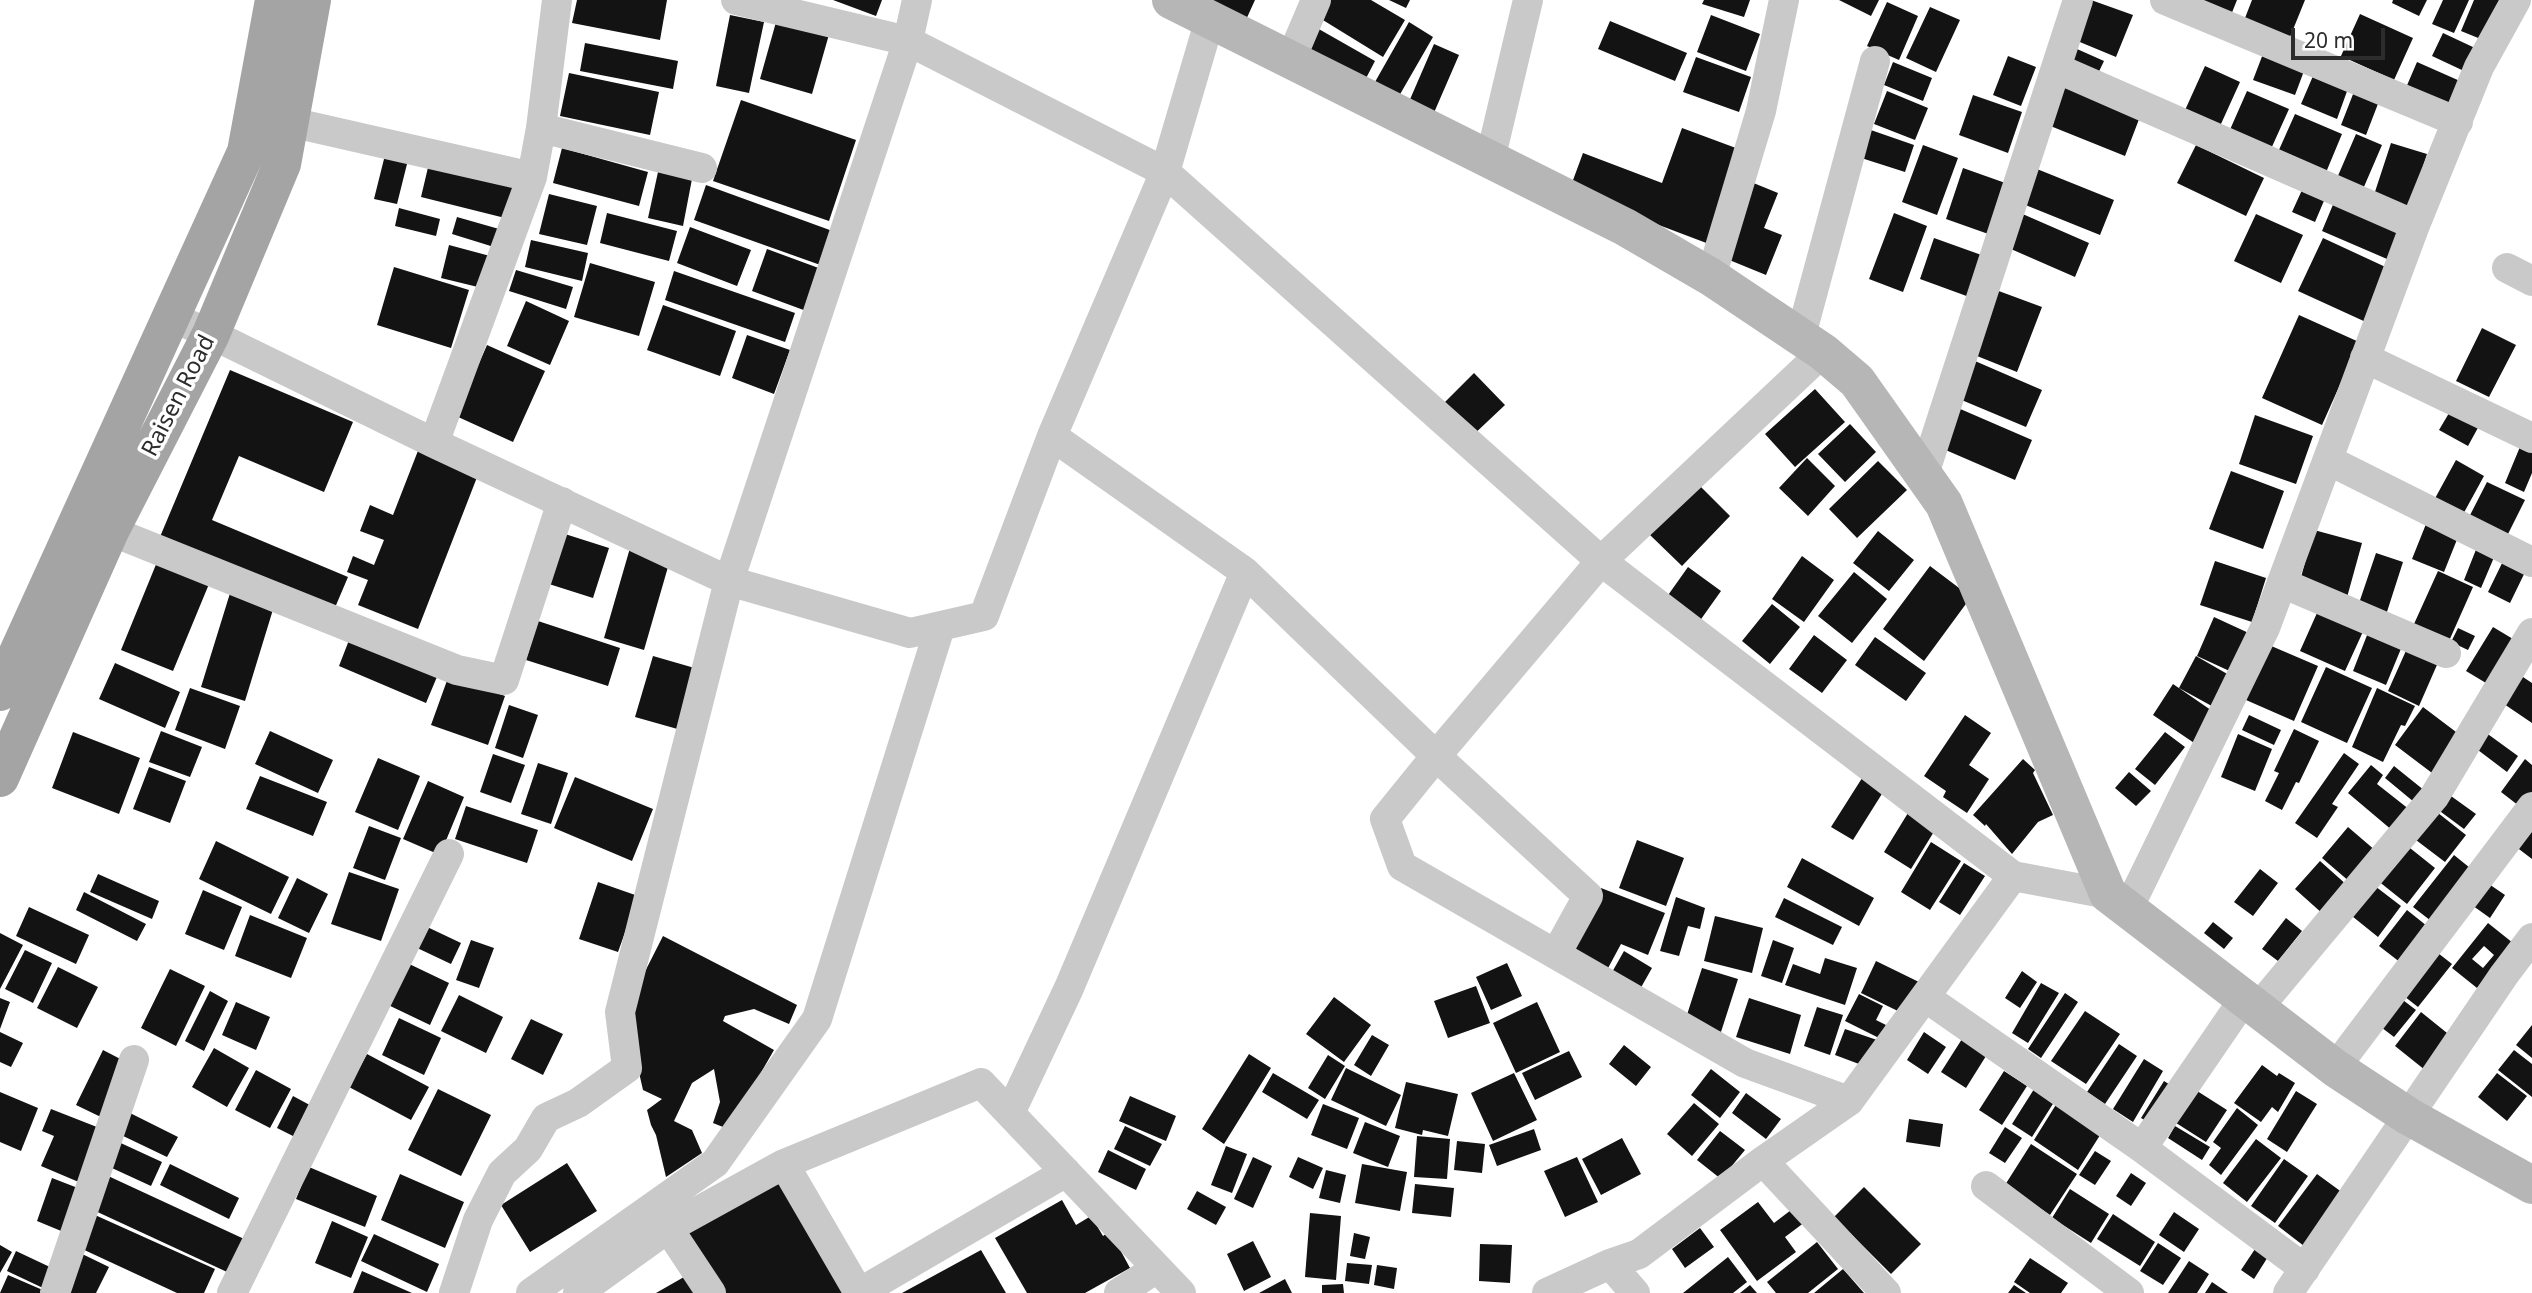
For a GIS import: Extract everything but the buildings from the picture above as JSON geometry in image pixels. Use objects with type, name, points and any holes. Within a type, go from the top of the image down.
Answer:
[{"type":"main road","name":"Raisen Road","points":[[0,778],[171,317],[246,152],[274,0]]},
{"type":"main road","name":"Raisen Road","points":[[0,692],[95,524],[211,334],[282,164],[312,0]]},
{"type":"street","points":[[434,443],[532,177],[557,0]]},
{"type":"street","points":[[736,0],[908,41],[1165,172],[1601,561],[2012,876],[2118,902],[2335,1068],[2408,1116],[2532,1185]]},
{"type":"street","points":[[454,1293],[478,1220],[502,1173],[528,1149],[546,1118],[578,1102],[627,1068],[620,1012],[729,581],[908,41],[917,0]]},
{"type":"street","points":[[1171,0],[1625,227],[1711,277],[1812,345],[1857,382],[1944,504],[2118,902]]},
{"type":"street","points":[[1290,61],[1316,0]]},
{"type":"street","points":[[1490,160],[1528,0]]},
{"type":"street","points":[[1711,277],[1761,111],[1784,0]]},
{"type":"street","points":[[1924,474],[2078,0]]},
{"type":"street","points":[[2165,0],[2458,122]]},
{"type":"street","points":[[2118,902],[2264,628],[2415,225],[2479,66],[2515,0]]},
{"type":"street","points":[[171,317],[729,581],[910,633],[984,616],[1052,436],[1165,172],[1210,19]]},
{"type":"street","points":[[1849,1101],[1745,1063],[1402,866],[1385,819],[1601,561],[1812,345],[1875,61]]},
{"type":"street","points":[[2056,68],[2415,225]]},
{"type":"street","points":[[290,122],[532,177]]},
{"type":"street","points":[[541,128],[702,168]]},
{"type":"street","points":[[2365,358],[2530,430]]},
{"type":"street","points":[[1052,436],[1245,572],[1436,756],[1588,896],[1556,954]]},
{"type":"street","points":[[2328,460],[2532,562]]},
{"type":"street","points":[[95,524],[457,670],[503,680],[562,502]]},
{"type":"street","points":[[1010,1113],[1069,988],[1245,572]]},
{"type":"street","points":[[2281,583],[2446,653]]},
{"type":"street","points":[[531,1293],[715,1163],[817,1020],[940,626]]},
{"type":"street","points":[[2142,1148],[2251,1004],[2434,797],[2532,633]]},
{"type":"street","points":[[2335,1068],[2532,807]]},
{"type":"street","points":[[232,1293],[449,854]]},
{"type":"street","points":[[1547,1293],[1609,1264],[1639,1255],[1763,1161],[1849,1101],[2012,876]]},
{"type":"street","points":[[2288,1293],[2504,975],[2532,939]]},
{"type":"street","points":[[1925,997],[2142,1148],[2305,1269]]},
{"type":"street","points":[[55,1293],[134,1060]]},
{"type":"street","points":[[578,1293],[668,1228],[784,1164],[981,1083],[1181,1293]]},
{"type":"street","points":[[1763,1161],[1885,1293]]},
{"type":"street","points":[[784,1164],[859,1293],[1066,1172]]},
{"type":"street","points":[[1986,1186],[2111,1288]]},
{"type":"street","points":[[668,1228],[710,1293]]},
{"type":"street","points":[[1609,1264],[1636,1293]]},
{"type":"street","points":[[1119,1293],[1157,1268]]}]
